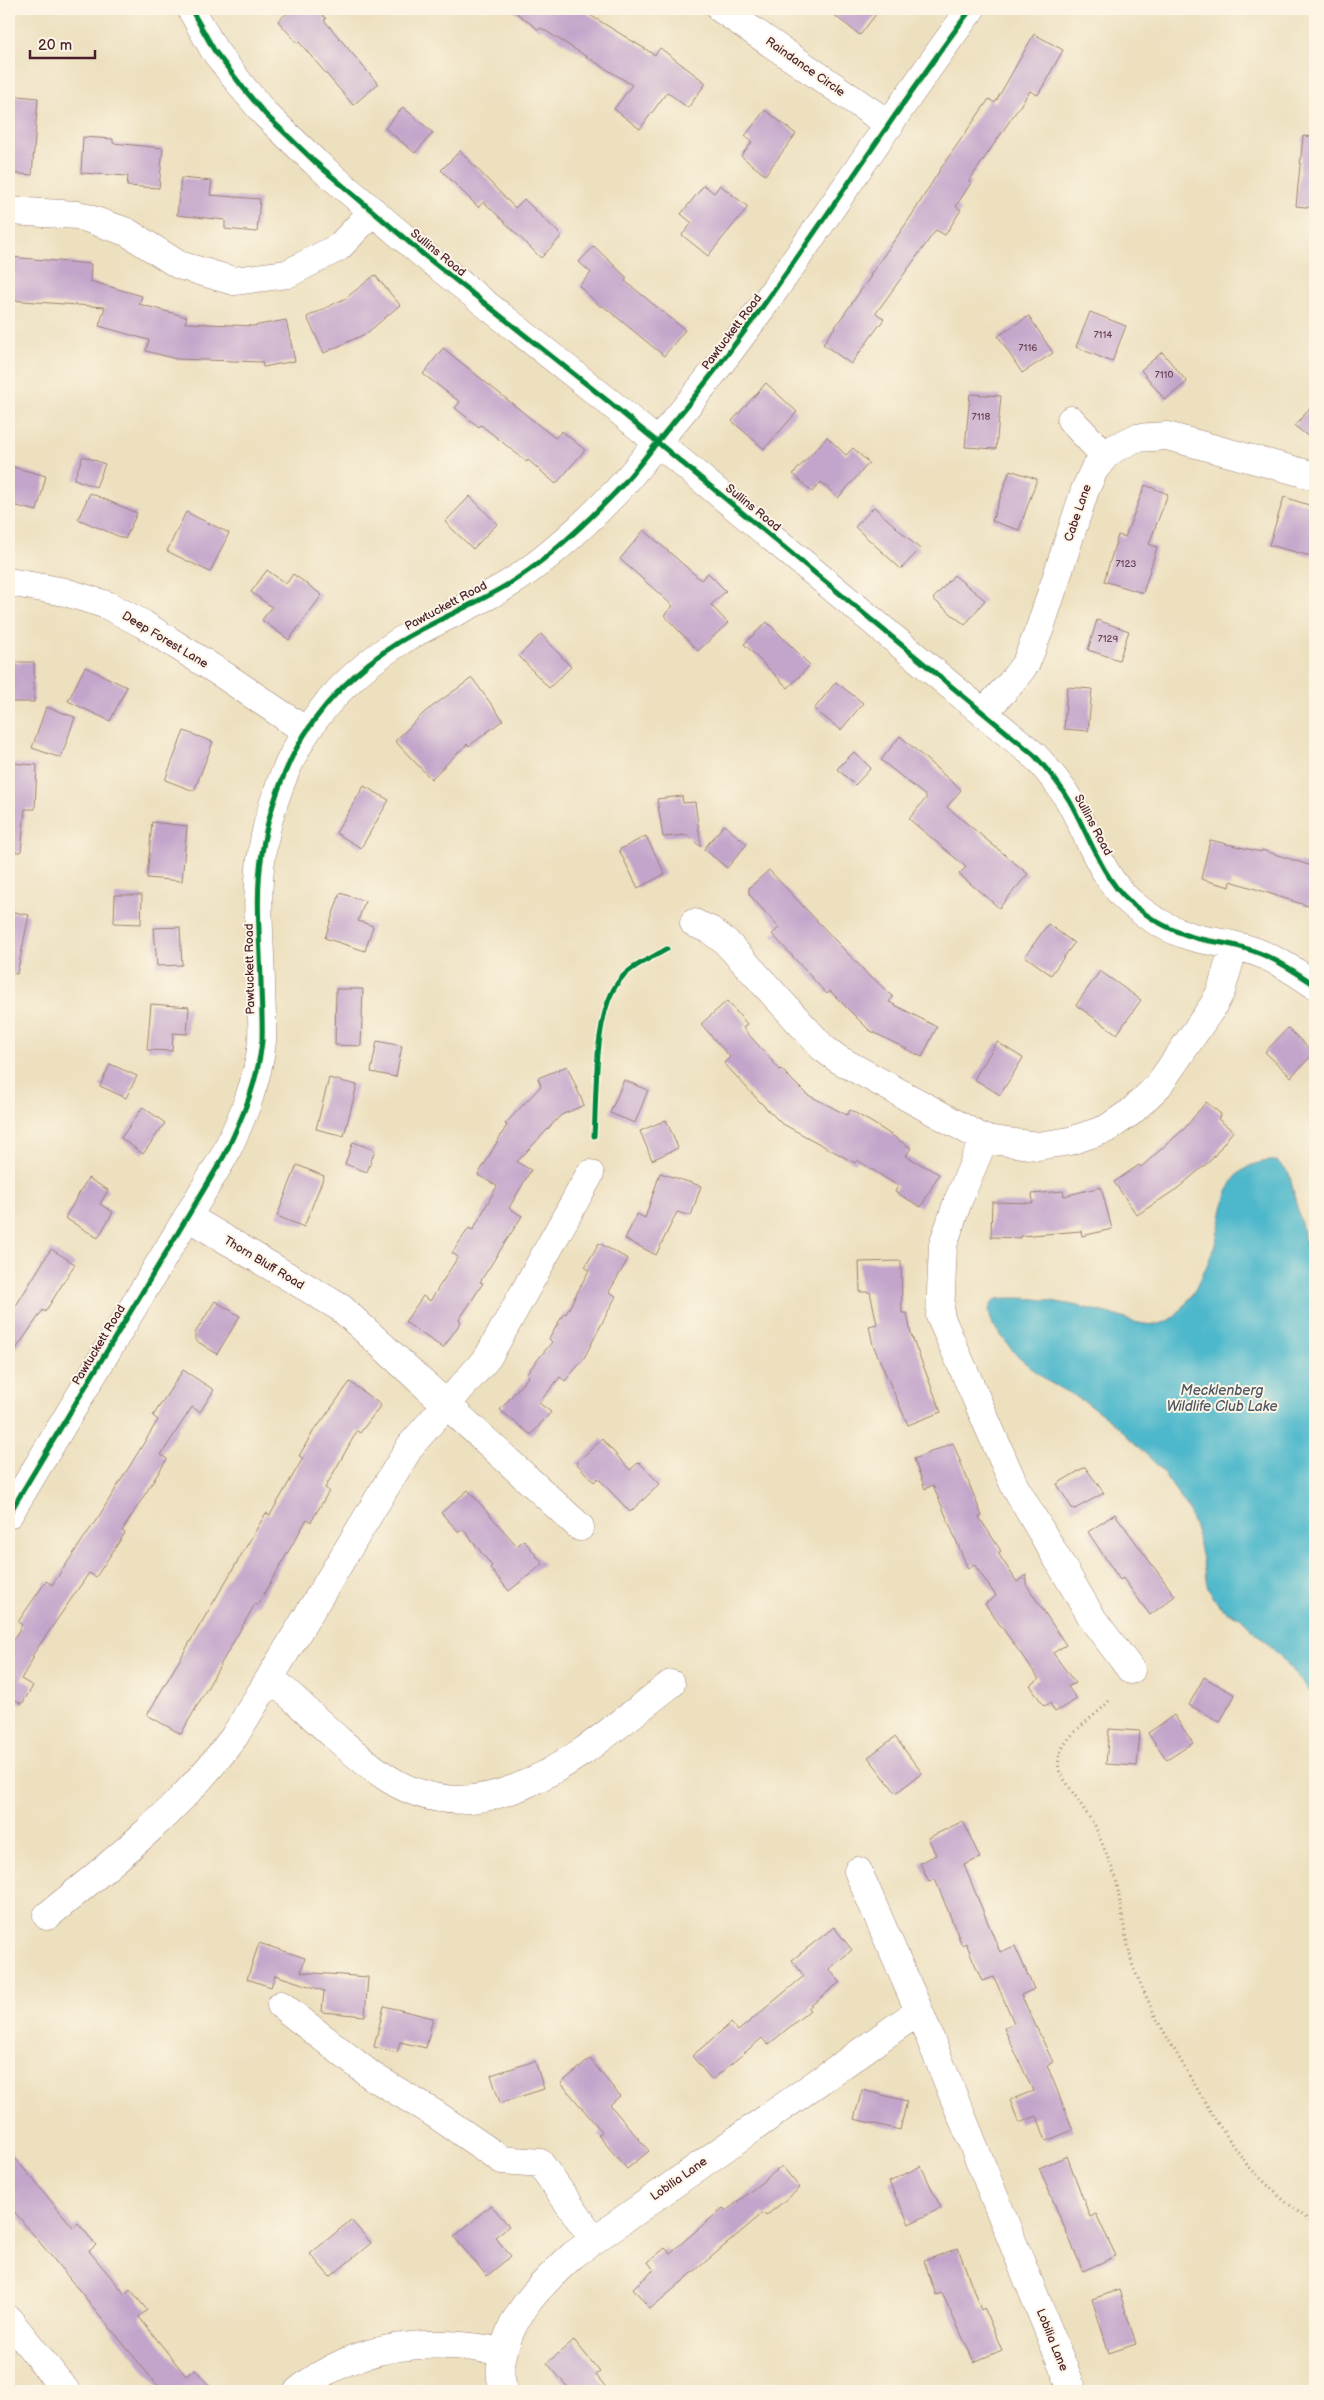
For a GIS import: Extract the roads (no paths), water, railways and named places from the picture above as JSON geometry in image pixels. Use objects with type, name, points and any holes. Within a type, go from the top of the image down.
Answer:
[{"type":"street","name":"Sullins Road","points":[[191,9],[214,50],[265,114],[315,162],[657,442],[1034,755],[1053,776],[1068,799],[1101,862],[1127,900],[1145,915],[1166,926],[1195,938],[1245,948],[1286,966],[1315,985]]},
{"type":"street","name":"Raindance Circle","points":[[721,9],[890,125]]},
{"type":"street","name":"Pawtuckett Road","points":[[9,1514],[188,1218],[224,1156],[243,1118],[256,1079],[262,1040],[259,890],[261,854],[277,794],[306,732],[342,688],[374,660],[398,642],[508,584],[569,538],[615,493],[750,327],[971,9]]},
{"type":"street","points":[[9,211],[78,215],[127,232],[179,265],[234,281],[287,274],[339,247],[373,211]]},
{"type":"street","points":[[1071,420],[1105,456]]},
{"type":"street","name":"Cabe Lane","points":[[984,712],[1011,683],[1026,663],[1040,628],[1085,490],[1094,470],[1105,456],[1136,438],[1167,436],[1315,476]]},
{"type":"street","name":"Deep Forest Lane","points":[[9,582],[65,592],[107,605],[143,624],[306,732]]},
{"type":"street","points":[[694,923],[710,930],[726,942],[823,1048],[838,1059],[984,1139],[1038,1146],[1070,1141],[1106,1128],[1131,1112],[1158,1086],[1213,1006],[1221,991],[1234,946]]},
{"type":"street","points":[[984,1139],[958,1201],[943,1245],[940,1316],[1015,1487],[1094,1621],[1132,1670]]},
{"type":"street","points":[[47,1916],[116,1860],[208,1772],[234,1737],[411,1445],[488,1357],[590,1174]]},
{"type":"street","name":"Thorn Bluff Road","points":[[188,1218],[340,1308],[580,1527]]},
{"type":"street","points":[[271,1678],[381,1774],[405,1787],[431,1796],[466,1800],[505,1794],[537,1780],[572,1758],[671,1684]]},
{"type":"street","name":"Lobilia Lane","points":[[858,1870],[919,2011],[1073,2391]]},
{"type":"street","points":[[282,2005],[372,2076],[435,2114],[502,2160],[540,2163],[594,2240]]},
{"type":"street","name":"Lobilia Lane","points":[[503,2391],[500,2366],[509,2333],[527,2302],[541,2285],[573,2255],[919,2011]]},
{"type":"street","points":[[9,2320],[66,2391]]},
{"type":"street","points":[[298,2391],[342,2362],[366,2354],[407,2347],[448,2345],[503,2352]]},
{"type":"water","name":"Mecklenberg Wildlife Club Lake","points":[[1277,1161],[1289,1173],[1315,1284],[1315,1698],[1280,1656],[1240,1617],[1224,1610],[1214,1598],[1208,1589],[1196,1530],[1187,1507],[1159,1467],[1113,1422],[1087,1403],[1049,1382],[1018,1357],[992,1324],[989,1311],[991,1304],[997,1299],[1024,1298],[1079,1306],[1143,1324],[1150,1325],[1169,1321],[1178,1314],[1187,1302],[1203,1274],[1215,1244],[1224,1203],[1234,1180],[1242,1171],[1253,1165]]}]
